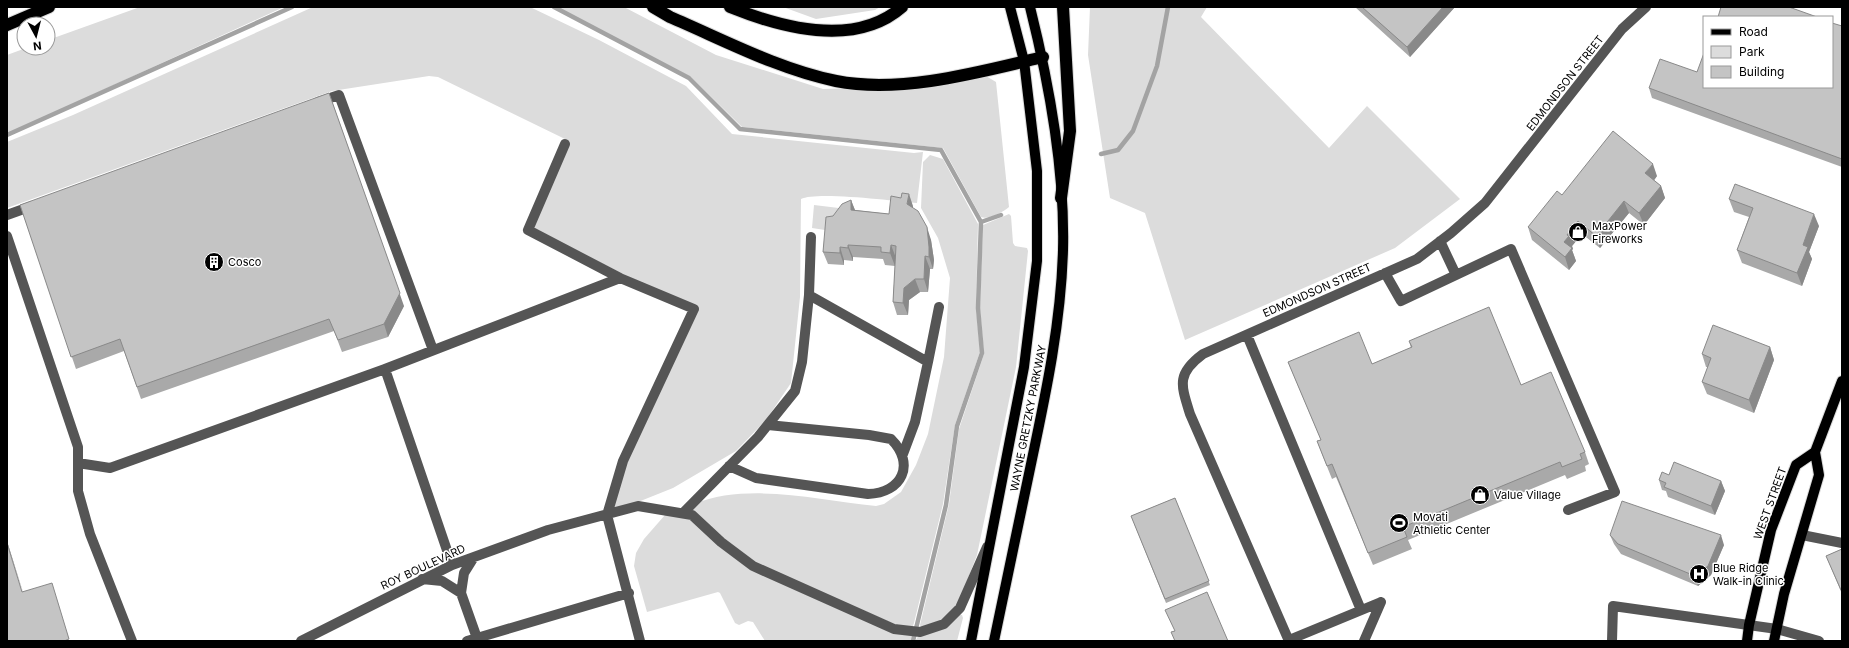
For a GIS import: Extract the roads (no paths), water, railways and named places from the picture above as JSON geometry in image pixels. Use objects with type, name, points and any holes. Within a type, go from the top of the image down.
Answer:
[{"type":"highway","points":[[7,25],[49,7]]},
{"type":"highway","points":[[653,7],[670,17],[777,63],[836,81],[869,84],[912,84],[1043,57]]},
{"type":"highway","points":[[730,7],[757,18],[825,30],[855,30],[875,24],[892,16],[902,7]]},
{"type":"highway","points":[[1061,198],[1070,131],[1063,7]]},
{"type":"main road","name":"WAYNE GRETZKY PARKWAY","points":[[971,641],[1024,367],[1037,261],[1037,171],[1024,61],[1010,7]]},
{"type":"main road","name":"WAYNE GRETZKY PARKWAY","points":[[994,641],[1051,371],[1059,308],[1063,249],[1057,149],[1043,57],[1030,7]]},
{"type":"main road","points":[[1774,641],[1784,594],[1819,475],[1815,452],[1842,381]]},
{"type":"main road","name":"WEST STREET","points":[[1747,641],[1749,625],[1771,530],[1796,466],[1815,452]]},
{"type":"street","name":"EDMONDSON STREET","points":[[1289,641],[1190,414],[1184,394],[1183,379],[1189,365],[1203,354],[1417,259],[1440,241],[1485,203],[1622,29],[1646,7]]},
{"type":"street","points":[[309,105],[339,94],[433,350]]},
{"type":"street","points":[[565,144],[528,230],[620,278],[694,309],[623,462],[607,515],[629,593],[640,641]]},
{"type":"street","points":[[7,215],[44,202]]},
{"type":"street","points":[[7,236],[78,447],[78,491],[90,534],[132,641]]},
{"type":"street","points":[[683,513],[768,425],[795,391],[802,362],[809,295],[811,237]]},
{"type":"street","points":[[1440,241],[1456,275]]},
{"type":"street","points":[[1385,273],[1401,301],[1511,249],[1615,492],[1568,510]]},
{"type":"street","points":[[78,463],[110,468],[385,369],[620,278]]},
{"type":"street","points":[[809,295],[928,362]]},
{"type":"street","points":[[729,466],[756,478],[868,494],[879,494],[895,486],[900,480],[904,466],[903,454],[915,422],[939,307]]},
{"type":"street","points":[[1247,335],[1361,610]]},
{"type":"street","points":[[385,369],[452,565]]},
{"type":"street","points":[[768,425],[883,437],[891,439],[903,454]]},
{"type":"street","name":"ROY BOULEVARD","points":[[301,641],[452,565],[548,530],[638,506],[683,513]]},
{"type":"street","points":[[683,513],[692,515],[721,542],[753,566],[894,629],[920,632],[944,624],[960,608],[992,535]]},
{"type":"street","points":[[1802,535],[1842,543]]},
{"type":"street","points":[[474,557],[464,573],[461,593],[474,640],[629,593]]},
{"type":"street","points":[[422,579],[442,581],[461,593]]},
{"type":"street","points":[[1289,641],[1381,602],[1364,641]]},
{"type":"street","points":[[1612,641],[1613,606],[1776,629],[1819,641]]},
{"type":"waterway","points":[[7,135],[292,7]]},
{"type":"waterway","points":[[554,7],[689,78],[740,129],[941,150],[981,222],[978,308],[982,353],[957,426],[946,505],[913,641]]},
{"type":"waterway","points":[[1101,154],[1118,150],[1133,131],[1157,66],[1168,7]]},
{"type":"waterway","points":[[981,222],[1001,215]]},
{"type":"place","name":"MaxPower Fireworks","points":[[1578,232]]},
{"type":"place","name":"Cosco","points":[[214,262]]},
{"type":"place","name":"Value Village","points":[[1480,495]]},
{"type":"place","name":"Movati Athletic Center","points":[[1399,523]]},
{"type":"place","name":"Blue Ridge Walk-in Clinic","points":[[1699,574]]}]
